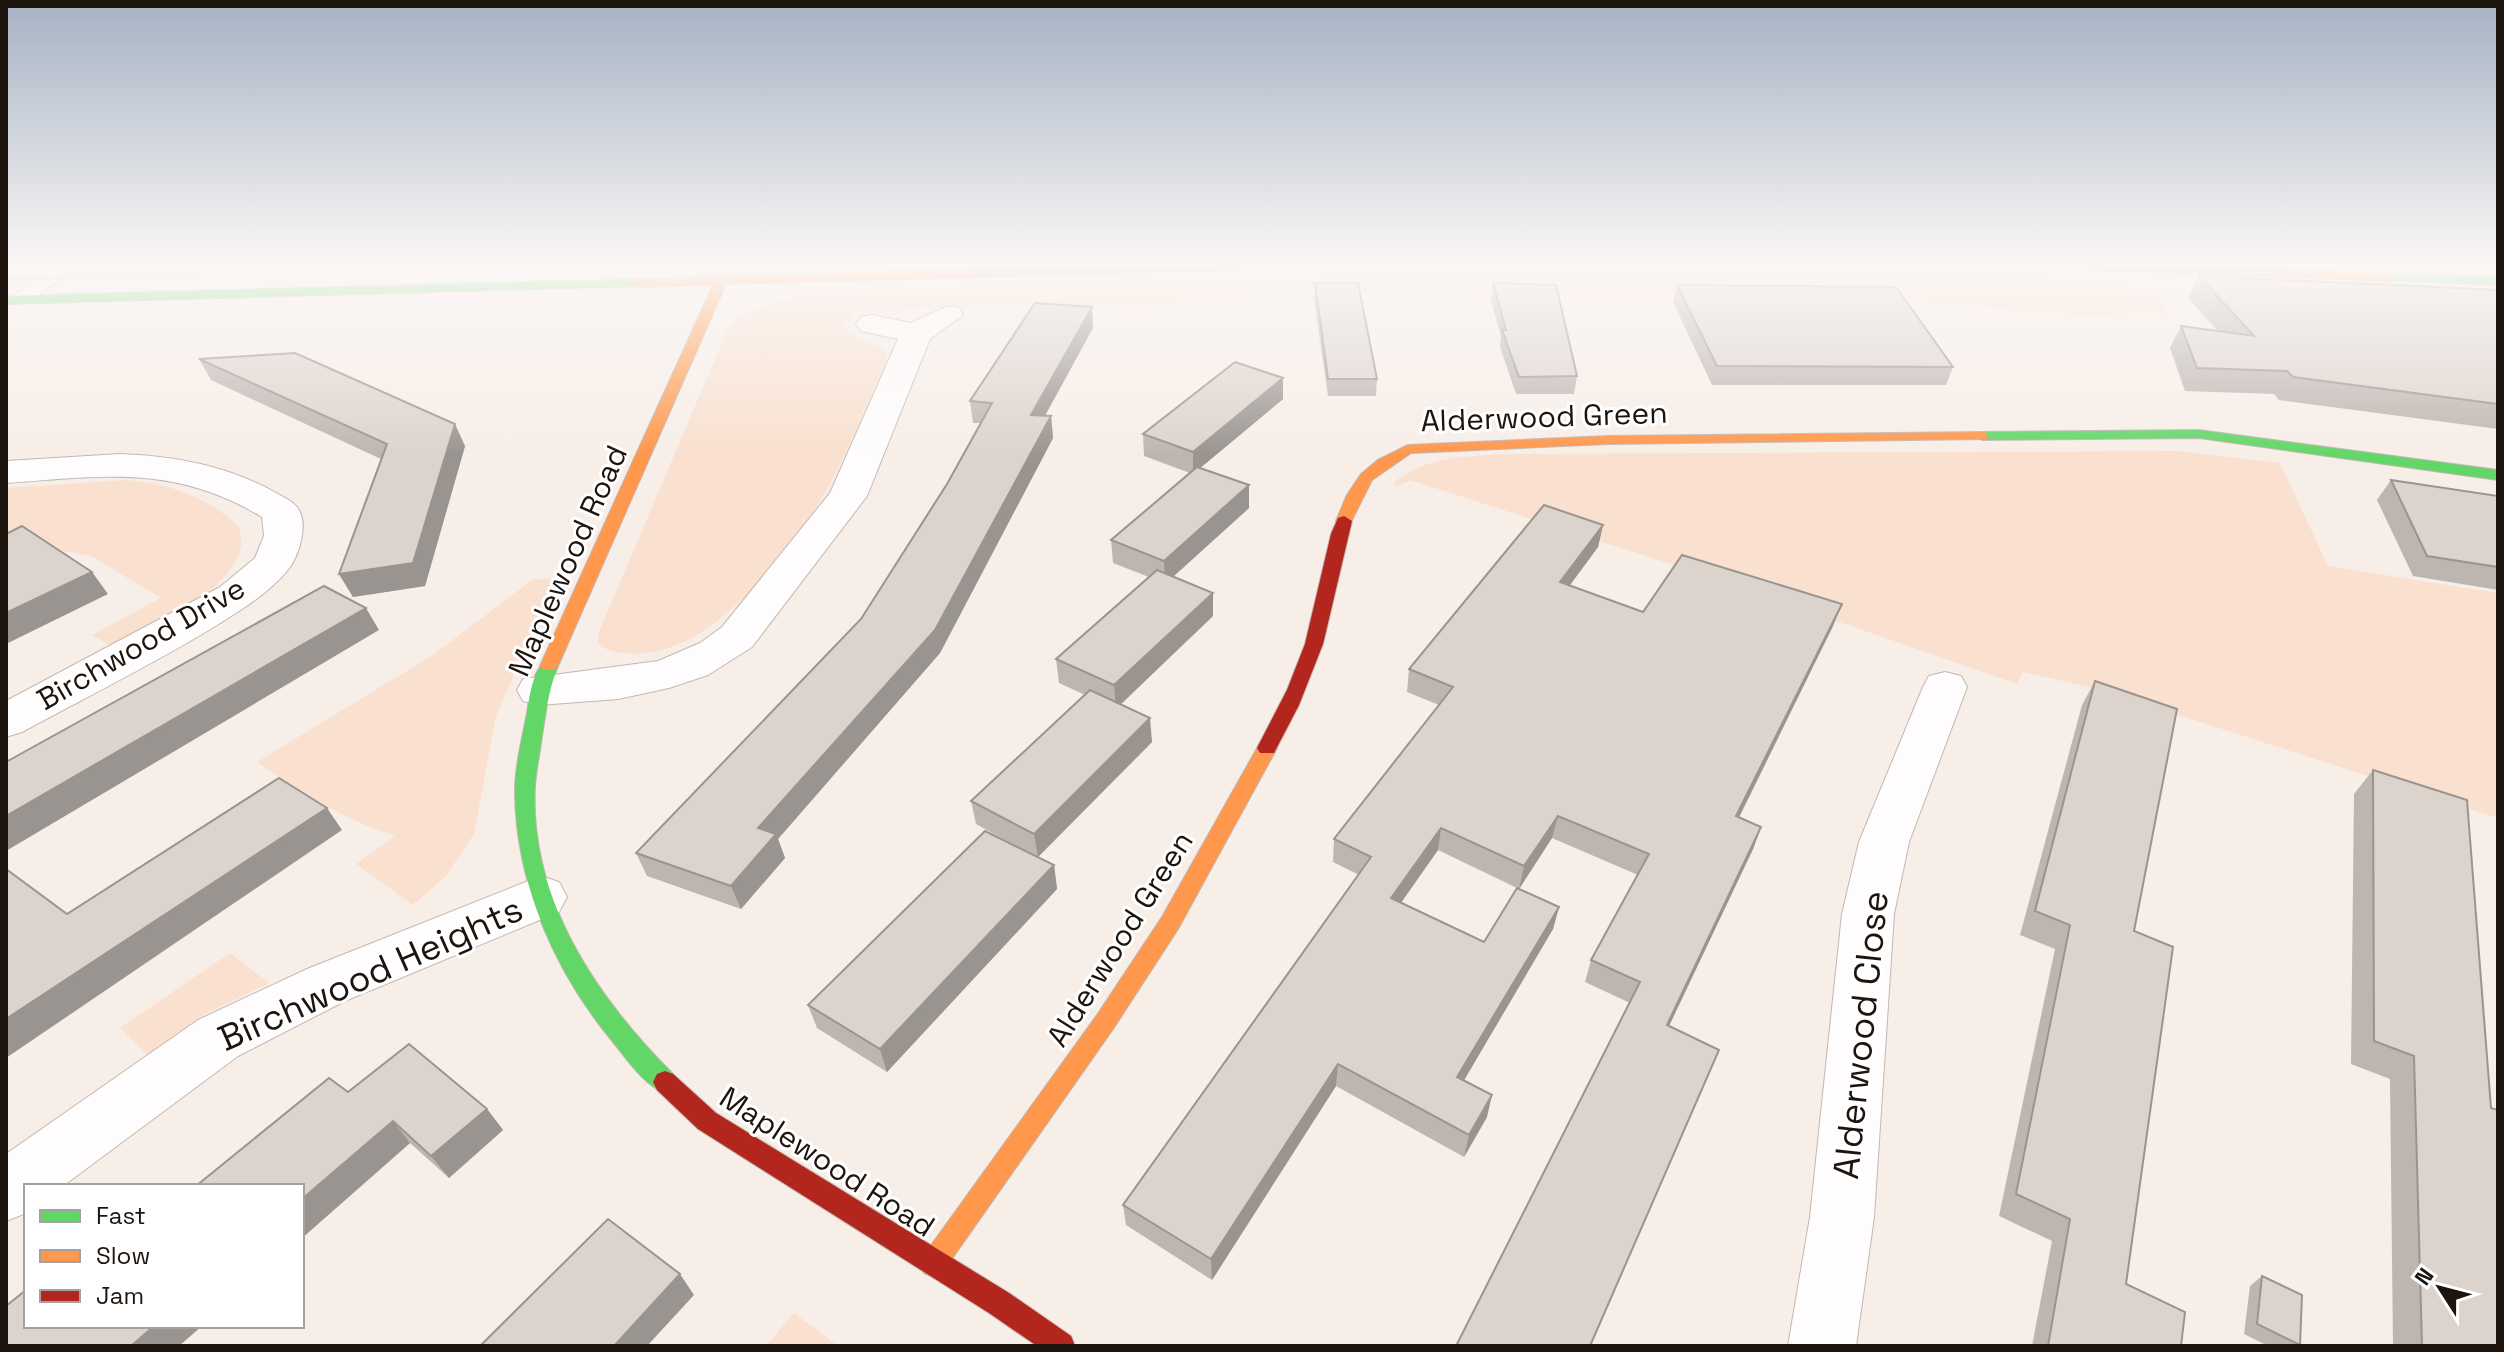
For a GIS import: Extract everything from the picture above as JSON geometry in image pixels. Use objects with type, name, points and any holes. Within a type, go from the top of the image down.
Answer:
[{"type":"street","name":"Maplewood Road","points":[[700,329],[539,690],[525,791],[527,823],[541,897],[586,989],[640,1059],[707,1121],[999,1303],[1061,1346]]},
{"type":"street","points":[[539,690],[674,675],[715,657],[737,637],[848,496],[930,329]]},
{"type":"street","name":"Alderwood Green","points":[[933,1264],[1105,1022],[1178,909],[1286,714],[1319,628],[1332,551],[1358,484],[1382,463],[1408,449],[1608,440],[2199,434],[2498,475]]},
{"type":"street","name":"Birchwood Drive","points":[[6,472],[70,467],[177,469],[232,485],[281,512],[283,536],[273,563],[235,596],[169,635],[6,721]]},
{"type":"street","name":"Alderwood Close","points":[[1822,1346],[1842,1217],[1868,914],[1884,842],[1945,687]]},
{"type":"street","name":"Birchwood Heights","points":[[6,1191],[218,1038],[326,985],[541,897]]},
{"type":"shaded area","points":[[846,329],[887,352],[886,363],[834,477],[813,512],[781,556],[741,600],[695,636],[670,647],[640,654],[602,647],[598,644],[598,634],[727,331]]},
{"type":"shaded area","points":[[2176,451],[2280,463],[2328,566],[2497,593],[2498,818],[2098,689],[2023,672],[2017,684],[1696,572],[1410,480],[1398,486],[1392,484],[1430,463],[1500,454]]},
{"type":"shaded area","points":[[127,480],[173,488],[214,507],[239,527],[241,545],[231,568],[202,597],[112,647],[92,635],[161,598],[91,556],[6,540],[6,488]]},
{"type":"shaded area","points":[[556,578],[496,716],[474,834],[445,877],[413,905],[356,864],[395,836],[323,804],[257,762],[433,655],[532,580]]},
{"type":"shaded area","points":[[230,953],[269,983],[201,1016],[148,1055],[120,1028]]},
{"type":"shaded area","points":[[794,1313],[838,1346],[766,1346]]},
{"type":"building","points":[[1018,329],[1080,329],[1031,415],[1051,416],[935,630],[758,828],[776,834],[731,886],[636,853],[861,619],[947,484],[992,403],[970,401]]},
{"type":"building","points":[[1321,329],[1367,329],[1377,379],[1328,379]]},
{"type":"building","points":[[1566,329],[1577,376],[1519,377],[1502,330]]},
{"type":"building","points":[[1699,329],[1926,329],[1953,367],[1717,366]]},
{"type":"building","points":[[2182,329],[2254,336],[2248,329],[2498,329],[2498,404],[2293,377],[2287,371],[2197,368]]},
{"type":"building","points":[[295,353],[455,424],[413,563],[339,574],[387,444],[199,359]]},
{"type":"building","points":[[1235,362],[1283,378],[1193,452],[1143,434]]},
{"type":"building","points":[[1197,467],[1249,485],[1164,561],[1111,540]]},
{"type":"building","points":[[2391,480],[2498,496],[2498,567],[2427,556]]},
{"type":"building","points":[[1544,505],[1603,525],[1560,582],[1643,612],[1682,555],[1842,604],[1736,816],[1761,827],[1667,1025],[1719,1050],[1590,1346],[1456,1346],[1640,982],[1591,960],[1649,854],[1558,816],[1524,866],[1441,828],[1391,898],[1484,942],[1517,888],[1559,907],[1457,1077],[1492,1095],[1469,1135],[1338,1064],[1211,1259],[1123,1205],[1371,857],[1334,839],[1453,687],[1409,669]]},
{"type":"building","points":[[22,526],[92,572],[6,613],[6,534]]},
{"type":"building","points":[[1157,570],[1213,593],[1114,685],[1056,659]]},
{"type":"building","points":[[324,586],[366,608],[6,816],[6,762]]},
{"type":"building","points":[[2095,681],[2177,709],[2134,931],[2173,947],[2126,1284],[2185,1312],[2181,1346],[2048,1346],[2070,1219],[2016,1194],[2070,925],[2035,911]]},
{"type":"building","points":[[1090,690],[1150,718],[1034,834],[971,801]]},
{"type":"building","points":[[2373,770],[2467,800],[2491,1108],[2498,1110],[2498,1346],[2422,1346],[2414,1056],[2374,1041]]},
{"type":"building","points":[[279,778],[327,808],[6,1019],[6,869],[67,914]]},
{"type":"building","points":[[985,831],[1054,865],[880,1049],[808,1005]]},
{"type":"building","points":[[409,1044],[487,1109],[431,1156],[393,1121],[304,1197],[304,1184],[198,1184],[329,1078],[348,1092]]},
{"type":"building","points":[[608,1219],[680,1274],[614,1346],[480,1346]]},
{"type":"building","points":[[2262,1276],[2302,1295],[2300,1345],[2257,1324]]},
{"type":"building","points":[[24,1292],[24,1328],[152,1328],[131,1346],[6,1346],[6,1306]]},
{"type":"traffic: fast","points":[[1982,436],[2199,434],[2498,475]]},
{"type":"traffic: fast","points":[[549,666],[538,704],[525,786],[527,833],[535,873],[548,913],[586,987],[610,1022],[665,1082]]},
{"type":"traffic: slow","points":[[549,666],[700,329]]},
{"type":"traffic: slow","points":[[1344,521],[1360,485],[1367,477],[1383,463],[1408,449],[1608,440],[1982,436]]},
{"type":"traffic: slow","points":[[933,1264],[1105,1022],[1170,923],[1267,748]]},
{"type":"traffic: jam","points":[[1267,748],[1296,690],[1314,644],[1344,521]]},
{"type":"traffic: jam","points":[[665,1082],[707,1121],[999,1303],[1061,1346]]}]
